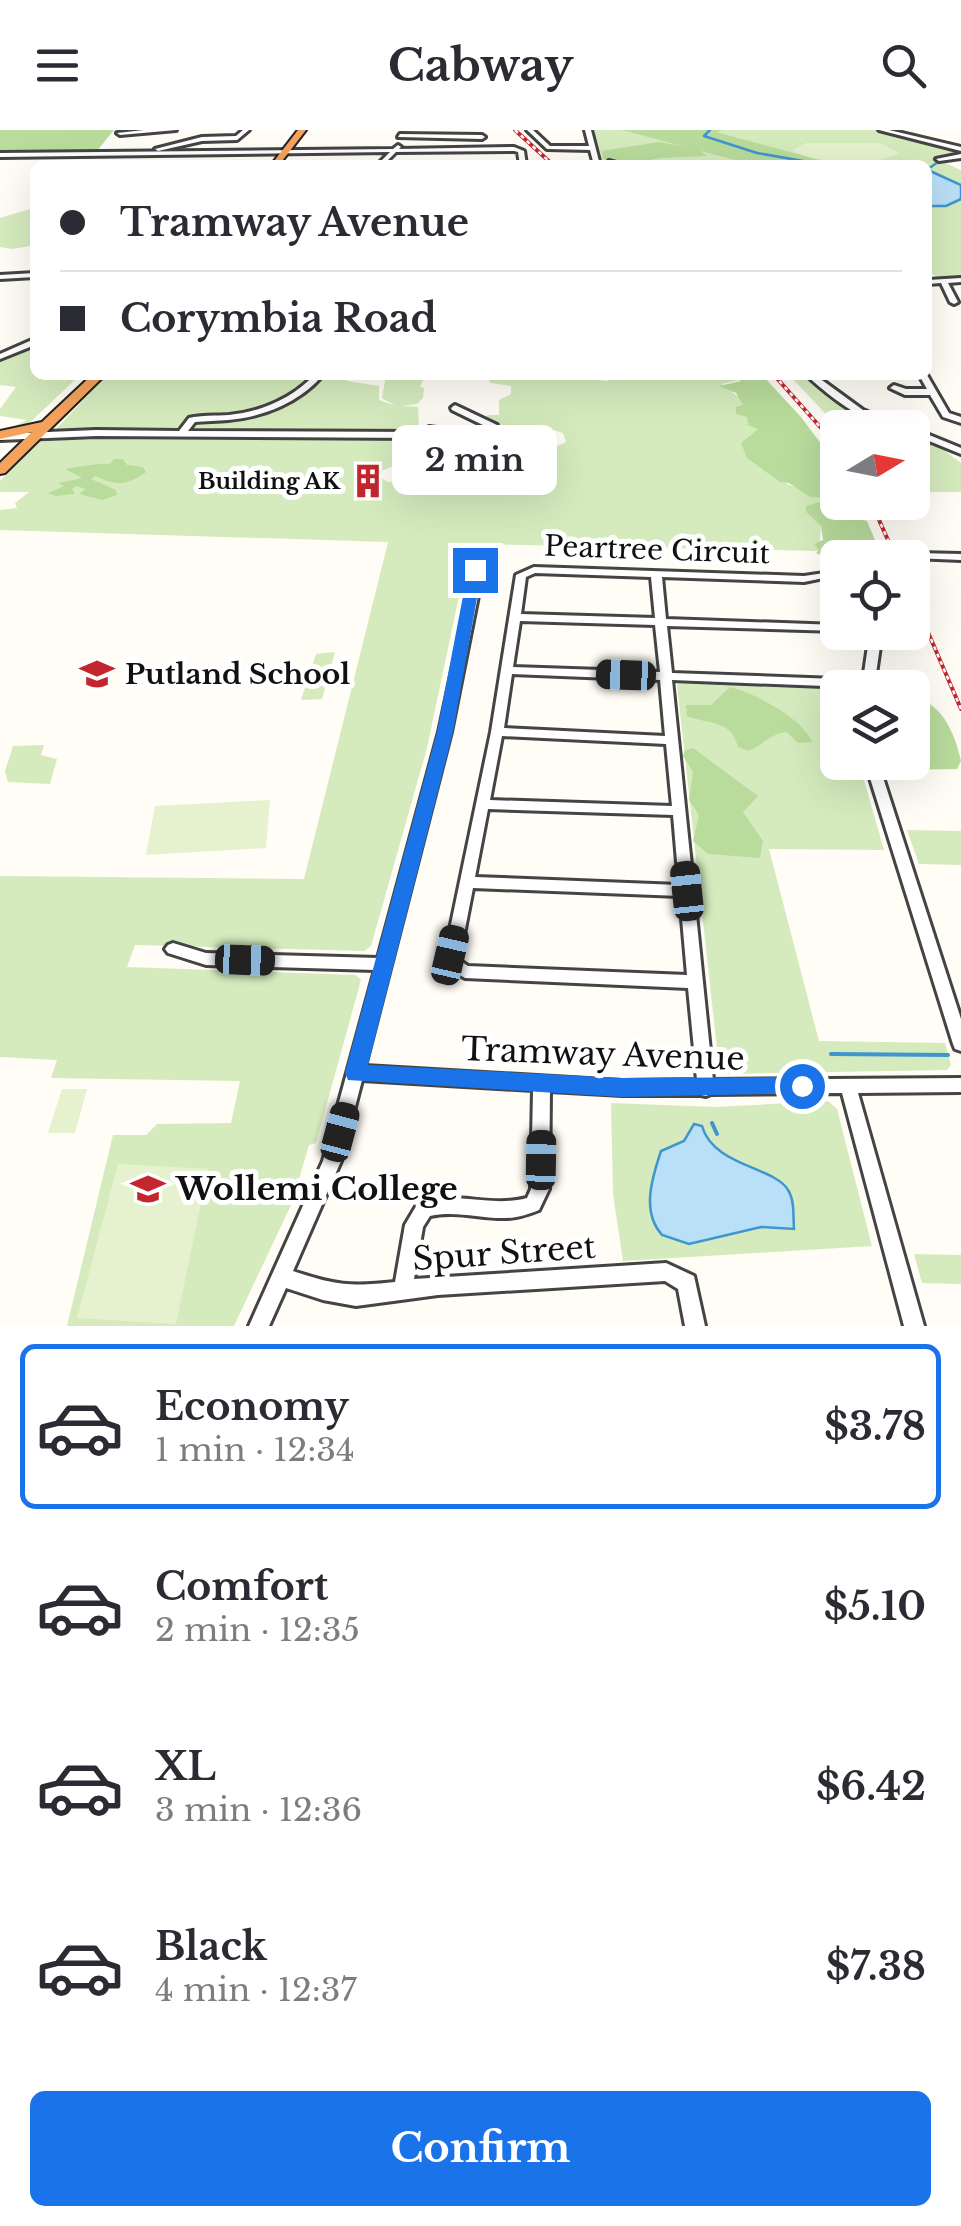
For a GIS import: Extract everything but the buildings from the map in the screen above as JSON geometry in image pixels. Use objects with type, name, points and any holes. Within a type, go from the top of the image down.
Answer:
[{"type":"highway","points":[[280,160],[305,130]]},
{"type":"highway","points":[[286,160],[288,153]]},
{"type":"highway","points":[[4,466],[94,380]]},
{"type":"highway","points":[[2,438],[41,430],[60,435]]},
{"type":"highway","points":[[2,438],[12,446],[4,466]]},
{"type":"street","points":[[107,153],[121,132],[173,130]]},
{"type":"street","points":[[152,154],[183,143],[236,138],[246,130]]},
{"type":"street","points":[[530,130],[549,148],[592,148]]},
{"type":"street","points":[[588,130],[596,160]]},
{"type":"street","points":[[882,130],[961,151]]},
{"type":"street","points":[[912,137],[927,132]]},
{"type":"street","points":[[392,160],[400,133],[482,137]]},
{"type":"street","points":[[476,149],[477,160]]},
{"type":"street","points":[[0,155],[476,149],[520,150],[522,160]]},
{"type":"street","points":[[430,160],[431,150]]},
{"type":"street","points":[[939,159],[961,151]]},
{"type":"street","points":[[0,167],[14,155]]},
{"type":"street","points":[[0,276],[30,275]]},
{"type":"street","points":[[932,282],[961,280]]},
{"type":"street","points":[[944,282],[954,302]]},
{"type":"street","points":[[0,356],[30,344]]},
{"type":"street","points":[[182,434],[192,420],[237,417],[301,392],[314,380]]},
{"type":"street","points":[[817,380],[857,410]]},
{"type":"street","points":[[926,380],[947,416],[961,420]]},
{"type":"street","points":[[918,392],[933,392]]},
{"type":"street","points":[[456,408],[494,426],[493,433]]},
{"type":"street","points":[[41,430],[113,434]]},
{"type":"street","points":[[60,435],[423,434]]},
{"type":"street","points":[[930,438],[961,450]]},
{"type":"street","points":[[930,556],[961,557]]},
{"type":"street","points":[[259,1326],[327,1176],[356,1073],[456,682],[476,581],[471,566]]},
{"type":"street","name":"Peartree Circuit","points":[[695,982],[456,969],[450,955],[497,732],[520,576],[527,571],[804,578],[820,575]]},
{"type":"street","points":[[656,574],[706,1089]]},
{"type":"street","points":[[514,617],[820,627]]},
{"type":"street","points":[[507,670],[820,684]]},
{"type":"street","points":[[497,732],[672,740]]},
{"type":"street","points":[[877,780],[961,1044]]},
{"type":"street","points":[[483,804],[678,811]]},
{"type":"street","points":[[466,882],[687,891]]},
{"type":"street","points":[[173,950],[206,959],[385,964]]},
{"type":"street","name":"Tramway Avenue","points":[[356,1073],[706,1089],[961,1085]]},
{"type":"street","points":[[403,1290],[414,1225],[424,1209],[441,1205],[524,1208],[538,1196],[542,1084]]},
{"type":"street","points":[[848,1086],[914,1326]]},
{"type":"street","name":"Spur Street","points":[[282,1277],[339,1294],[666,1272],[686,1283],[695,1326]]},
{"type":"green space","points":[[0,130],[114,130],[96,152],[0,153]]},
{"type":"green space","points":[[593,130],[877,130],[961,151],[961,155],[934,158],[961,170],[961,277],[940,279],[932,274],[932,160],[600,160]]},
{"type":"green space","points":[[622,130],[725,130],[716,132],[820,160],[735,160]]},
{"type":"green space","points":[[659,142],[698,149],[707,156],[607,160],[603,159],[602,151]]},
{"type":"green space","points":[[806,143],[879,143],[900,153],[878,160],[831,160],[792,150]]},
{"type":"green space","points":[[30,209],[30,246],[0,247],[0,218]]},
{"type":"green space","points":[[30,347],[30,380],[75,380],[23,429],[0,433],[27,420],[0,416],[0,409],[16,387],[0,385],[0,362]]},
{"type":"green space","points":[[102,380],[310,380],[289,397],[267,407],[233,416],[196,419],[175,431],[55,430]]},
{"type":"green space","points":[[314,380],[347,380],[379,386],[379,400],[396,406],[382,398],[385,380],[423,380],[420,387],[424,388],[423,398],[417,404],[401,406],[418,407],[419,431],[187,429],[196,420],[233,417],[291,395]]},
{"type":"green space","points":[[488,380],[739,380],[722,384],[742,400],[747,417],[759,430],[746,450],[752,459],[786,483],[820,496],[820,504],[806,512],[821,526],[819,551],[470,544],[427,748],[371,946],[364,951],[135,945],[127,967],[356,975],[361,980],[316,1143],[309,1145],[292,1203],[234,1326],[67,1326],[113,1135],[146,1135],[157,1124],[231,1123],[240,1081],[51,1078],[57,1060],[0,1057],[0,876],[304,879],[388,542],[0,530],[0,510],[17,508],[15,503],[29,492],[0,492],[0,481],[39,442],[105,436],[422,439],[408,448],[405,464],[394,462],[396,465],[374,474],[388,482],[415,482],[423,470],[418,460],[441,458],[441,451],[469,456],[472,464],[488,463],[487,454],[508,451],[506,447],[543,449],[566,442],[563,433],[555,430],[531,426],[498,429],[484,421],[488,415],[499,415],[499,400],[511,394],[511,386]]},
{"type":"green space","points":[[739,380],[767,380],[801,417],[820,442],[820,497],[810,497],[789,483],[780,482],[747,458],[741,443],[758,429],[748,425],[747,417],[736,414],[736,407],[743,405],[736,393],[719,386]]},
{"type":"green space","points":[[794,380],[806,380],[845,410],[822,410]]},
{"type":"green space","points":[[930,442],[961,463],[961,492],[930,492]]},
{"type":"green space","points":[[114,459],[143,467],[146,472],[121,483],[95,476],[91,479],[116,490],[117,495],[102,500],[79,494],[86,489],[76,486],[72,489],[75,494],[48,493],[64,486],[58,483],[82,478],[65,469],[110,464]]},
{"type":"green space","points":[[820,502],[820,520],[867,521],[875,540],[823,540],[821,526],[806,512],[806,506]]},
{"type":"green space","points":[[335,652],[322,699],[301,700],[316,654]]},
{"type":"green space","points":[[682,682],[820,688],[820,780],[864,780],[884,850],[769,849],[819,1041],[945,1043],[951,1065],[947,1070],[726,1074],[719,1067],[677,685]]},
{"type":"green space","points":[[730,687],[788,716],[812,742],[798,743],[787,732],[748,751],[738,747],[725,727],[687,716],[686,705],[711,705]]},
{"type":"green space","points":[[930,704],[953,734],[961,761],[957,769],[930,769]]},
{"type":"green space","points":[[44,745],[41,755],[57,759],[50,784],[8,782],[5,771],[13,746]]},
{"type":"green space","points":[[693,748],[758,796],[743,812],[763,841],[760,858],[708,854],[693,841],[699,815],[689,800],[693,772],[683,756],[685,750]]},
{"type":"green space","points":[[270,800],[266,848],[146,855],[155,806]]},
{"type":"green space","points":[[907,830],[961,831],[961,865],[919,864]]},
{"type":"green space","points":[[62,1089],[87,1089],[75,1133],[48,1133]]},
{"type":"green space","points":[[828,1101],[837,1109],[872,1246],[623,1261],[613,1194],[611,1103],[716,1107]]},
{"type":"green space","points":[[118,1164],[208,1169],[176,1324],[77,1318]]},
{"type":"green space","points":[[914,1254],[961,1255],[961,1284],[922,1283]]},
{"type":"water","points":[[932,172],[961,185],[961,199],[946,206],[932,206]]},
{"type":"water","points":[[694,1124],[702,1126],[718,1150],[781,1182],[792,1199],[794,1229],[761,1227],[689,1244],[662,1235],[650,1205],[654,1172],[661,1151],[684,1141]]},
{"type":"waterway","points":[[710,130],[704,136],[757,153],[797,160]]},
{"type":"waterway","points":[[932,166],[938,162]]},
{"type":"waterway","points":[[831,1054],[948,1055]]},
{"type":"waterway","points":[[712,1123],[717,1134]]},
{"type":"railway","points":[[515,130],[548,160]]},
{"type":"railway","points":[[778,380],[820,427]]},
{"type":"railway","points":[[879,520],[888,540]]},
{"type":"railway","points":[[930,637],[961,709]]},
{"type":"place","name":"Building AK","points":[[368,481]]},
{"type":"place","name":"Putland School","points":[[97,674]]},
{"type":"place","name":"Wollemi College","points":[[148,1189]]},
{"type":"route","points":[[475,570],[445,732],[356,1073],[622,1088],[802,1086]]}]
